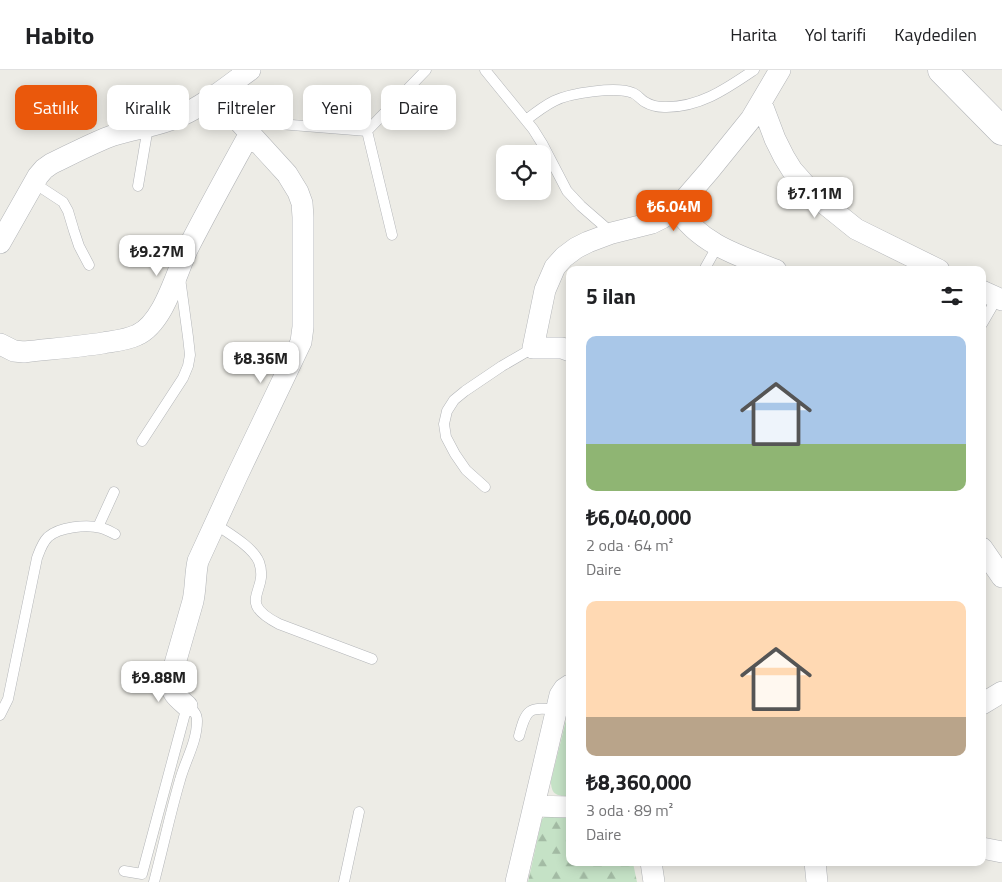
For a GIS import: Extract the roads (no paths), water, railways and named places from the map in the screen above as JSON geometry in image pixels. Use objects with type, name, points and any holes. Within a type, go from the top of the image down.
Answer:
[{"type":"main road","points":[[942,70],[1002,131]]},
{"type":"street","points":[[228,85],[250,70]]},
{"type":"street","points":[[566,350],[533,348],[545,290],[555,267],[564,257],[588,242],[612,233],[652,223],[677,208],[751,119],[778,71]]},
{"type":"street","points":[[761,102],[784,157],[792,170],[815,196],[856,229],[931,266]]},
{"type":"street","points":[[0,242],[44,169],[104,139],[137,130]]},
{"type":"street","points":[[0,344],[24,352],[124,340],[138,335],[147,329],[155,319],[171,290],[243,130]]},
{"type":"street","points":[[187,706],[174,693],[170,680],[193,601],[198,561],[301,342],[304,328],[302,203],[296,187],[287,174],[247,130]]},
{"type":"street","points":[[677,208],[682,217],[691,226],[718,246],[766,266]]},
{"type":"street","points":[[986,554],[1002,577]]},
{"type":"street","points":[[516,882],[556,710],[560,695],[566,687]]},
{"type":"street","points":[[986,702],[1002,692]]},
{"type":"street","points":[[534,806],[566,807]]},
{"type":"street","points":[[986,849],[1002,852]]},
{"type":"street","points":[[651,866],[654,882]]},
{"type":"street","points":[[815,866],[817,882]]},
{"type":"lane","points":[[371,126],[426,70]]},
{"type":"lane","points":[[484,70],[533,129],[567,191],[612,233]]},
{"type":"lane","points":[[526,120],[556,100],[576,94],[610,89],[633,93],[647,104],[662,108],[679,107],[698,102],[719,93],[754,70]]},
{"type":"lane","points":[[138,186],[147,130]]},
{"type":"lane","points":[[367,130],[392,235]]},
{"type":"lane","points":[[34,183],[63,202],[68,211],[79,246],[89,265]]},
{"type":"lane","points":[[706,266],[718,246]]},
{"type":"lane","points":[[142,441],[188,366],[190,355],[179,270]]},
{"type":"lane","points":[[986,315],[996,294]]},
{"type":"lane","points":[[485,487],[466,470],[446,437],[444,424],[447,411],[454,400],[465,391],[533,348]]},
{"type":"lane","points":[[98,527],[114,492]]},
{"type":"lane","points":[[215,524],[244,545],[259,562],[261,570],[260,581],[255,598],[256,604],[268,618],[279,624],[372,659]]},
{"type":"lane","points":[[0,715],[8,699],[37,558],[42,545],[48,537],[58,531],[83,526],[98,527],[115,534]]},
{"type":"lane","points":[[124,871],[142,874],[187,706],[196,714],[197,720],[193,745],[180,778],[154,882]]},
{"type":"lane","points":[[519,736],[524,717],[529,712],[534,709],[543,708],[556,710]]},
{"type":"lane","points":[[344,882],[360,812]]}]
